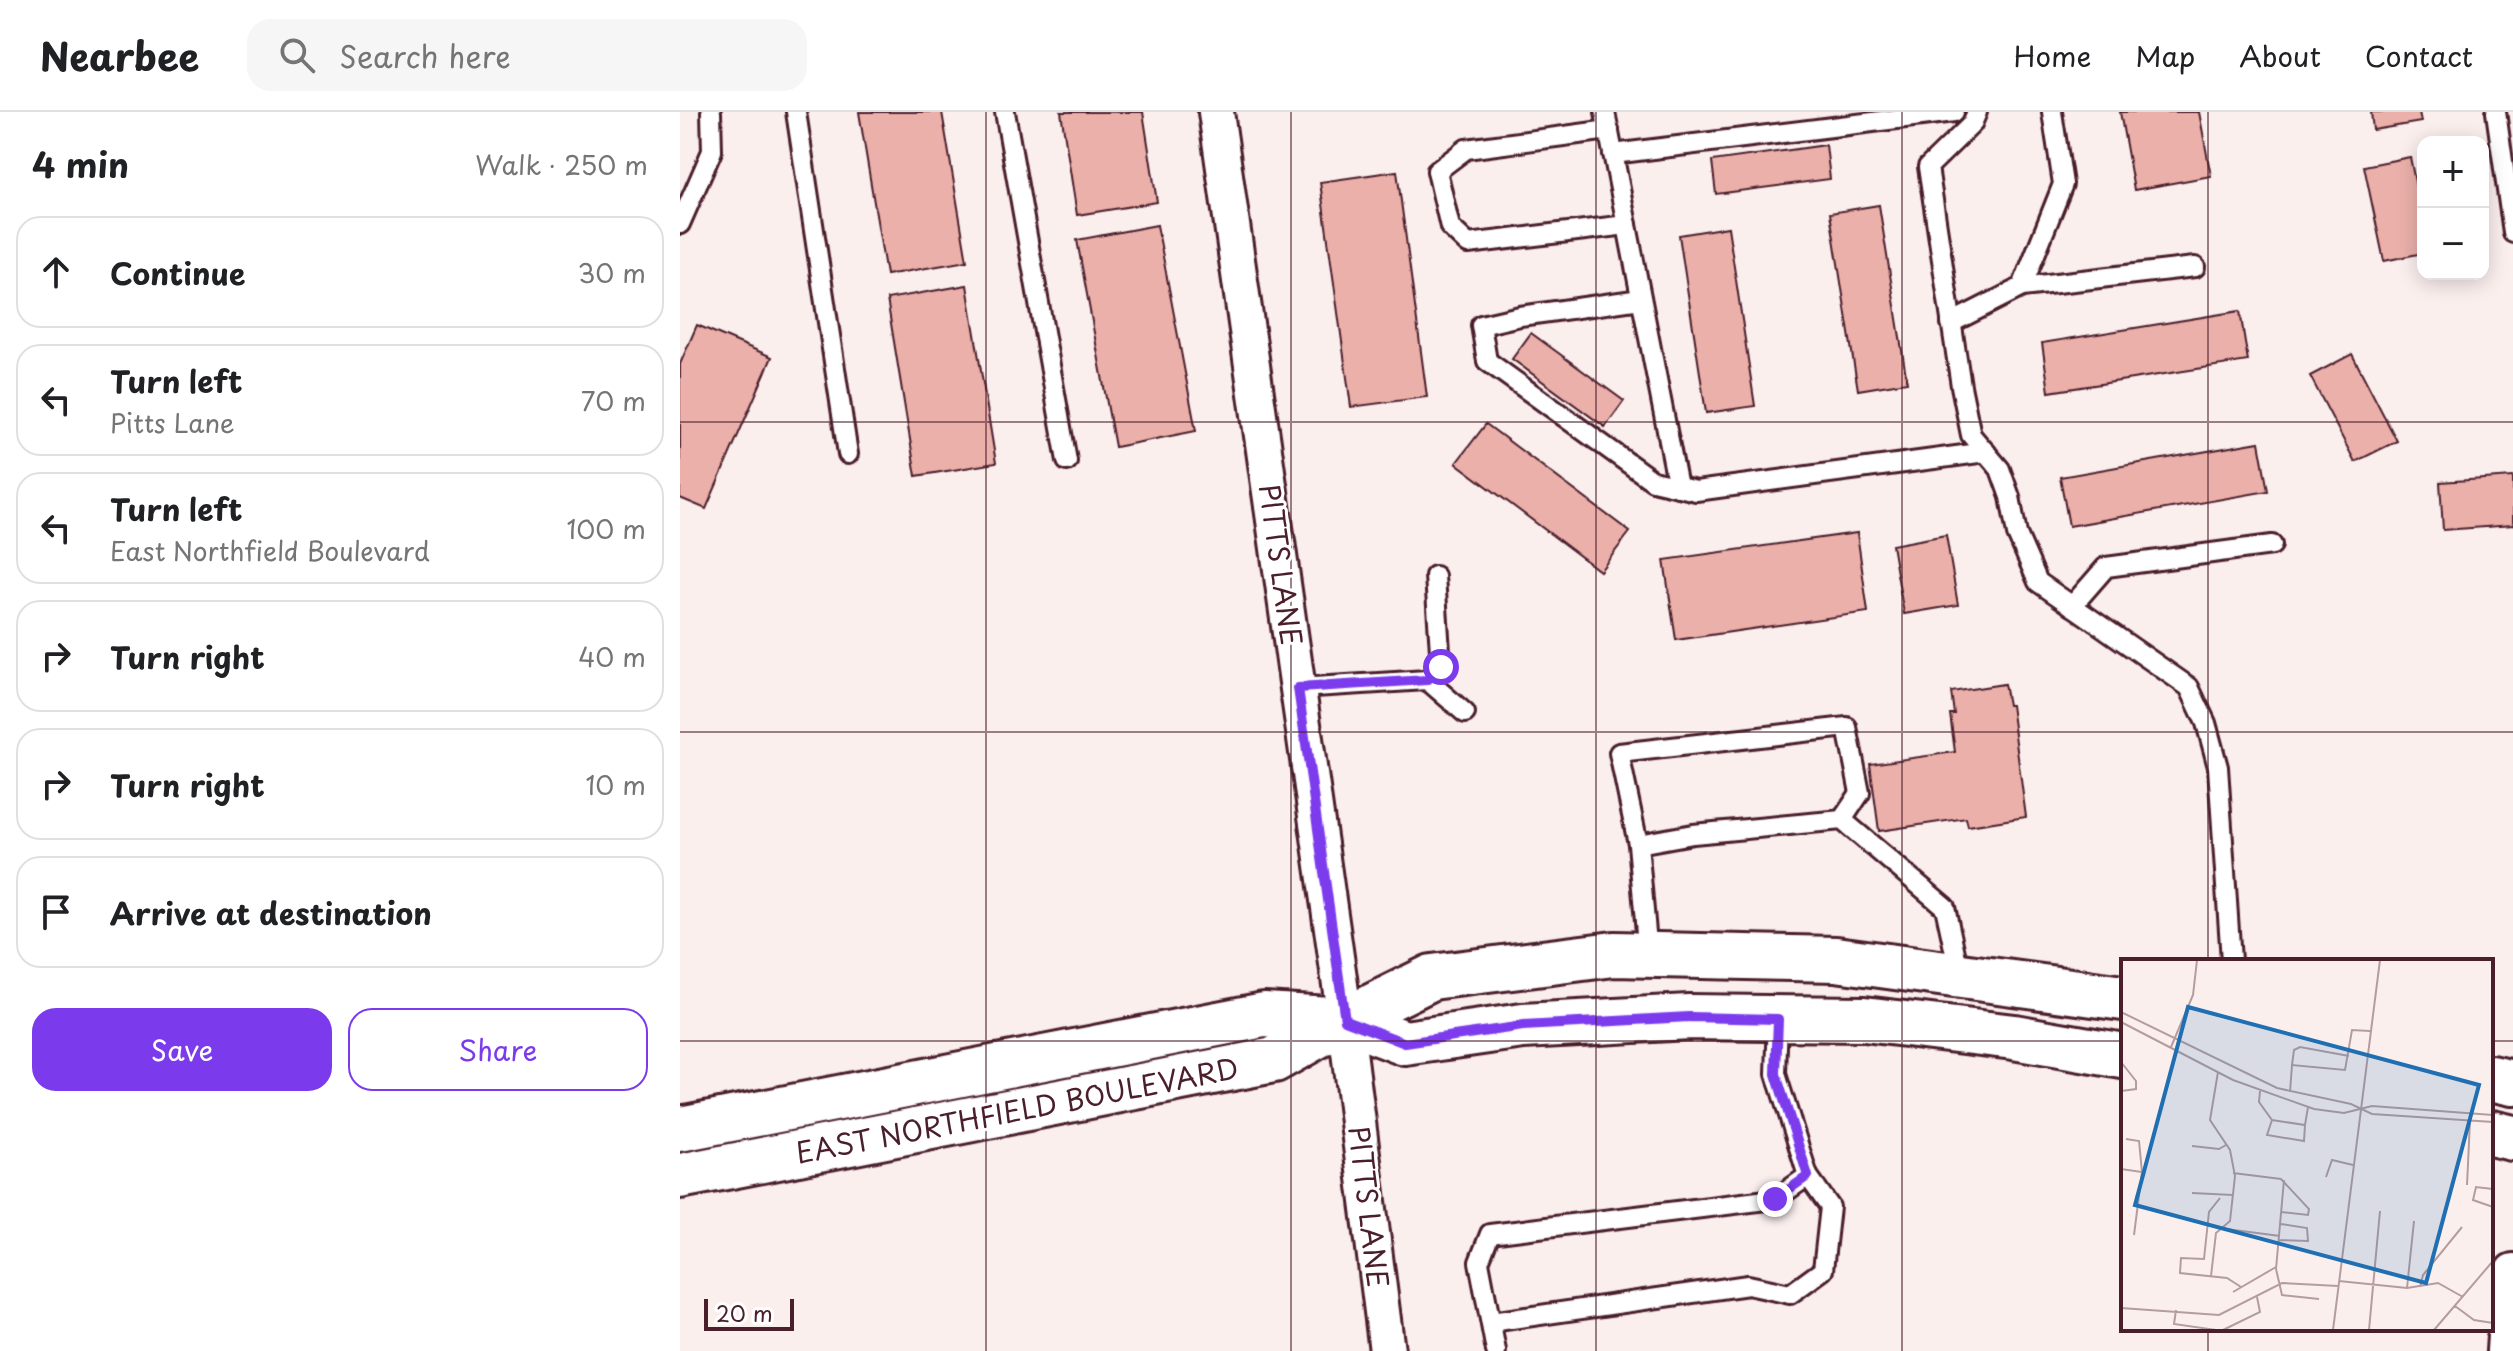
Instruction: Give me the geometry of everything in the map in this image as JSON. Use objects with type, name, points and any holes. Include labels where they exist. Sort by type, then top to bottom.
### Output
[{"type":"main road","name":"EAST NORTHFIELD BOULEVARD","points":[[680,1176],[1274,1060],[1432,977],[1614,954],[1836,959],[2121,998]]},
{"type":"main road","name":"EAST NORTHFIELD BOULEVARD","points":[[680,1129],[1264,1015],[1345,1020],[1405,1043],[1523,1026],[1689,1017],[1879,1021],[2014,1037],[2121,1056]]},
{"type":"main road","points":[[2493,1078],[2513,1083]]},
{"type":"main road","points":[[875,1091],[884,1138]]},
{"type":"main road","points":[[2493,1133],[2513,1138]]},
{"type":"street","name":"PITTS LANE","points":[[1216,112],[1345,1020],[1387,1351]]},
{"type":"street","points":[[2504,1351],[2513,1271]]},
{"type":"lane","points":[[680,224],[712,151],[711,112]]},
{"type":"lane","points":[[796,112],[848,454]]},
{"type":"lane","points":[[1005,112],[1067,461]]},
{"type":"lane","points":[[1613,154],[1954,112]]},
{"type":"lane","points":[[1977,112],[1972,124],[1928,167],[1971,435],[2000,469],[2010,497],[2017,534],[2038,582],[2189,687],[2206,723],[2218,767],[2231,959]]},
{"type":"lane","points":[[2022,287],[2063,184],[2052,112]]},
{"type":"lane","points":[[2496,112],[2513,233]]},
{"type":"lane","points":[[1627,225],[1468,244],[1450,227],[1437,171],[1466,149],[1607,121],[1678,487]]},
{"type":"lane","points":[[1951,323],[2022,287],[2195,267]]},
{"type":"lane","points":[[1641,299],[1520,316],[1481,325],[1487,361],[1653,481],[1696,491],[1986,452]]},
{"type":"lane","points":[[2072,606],[2106,567],[2272,545]]},
{"type":"lane","points":[[1298,688],[1427,680],[1441,667],[1435,576]]},
{"type":"lane","points":[[1427,680],[1465,713]]},
{"type":"lane","points":[[1648,955],[1638,844],[1619,753],[1847,727],[1860,793],[1842,820]]},
{"type":"lane","points":[[1638,844],[1693,834],[1842,820],[1945,907],[1960,976]]},
{"type":"lane","points":[[1491,1322],[1748,1285],[1790,1294],[1823,1270],[1830,1207],[1808,1176],[1776,1074],[1778,1019]]},
{"type":"lane","points":[[1496,1351],[1479,1262],[1490,1234],[1775,1199],[1808,1176]]},
{"type":"building","points":[[859,112],[942,112],[967,261],[886,275]]},
{"type":"building","points":[[1061,112],[1143,112],[1157,202],[1077,215]]},
{"type":"building","points":[[2120,112],[2199,112],[2211,176],[2134,190]]},
{"type":"building","points":[[2371,112],[2419,112],[2421,122],[2373,130]]},
{"type":"building","points":[[1826,145],[1830,179],[1716,194],[1712,161]]},
{"type":"building","points":[[2410,157],[2417,191],[2417,254],[2384,261],[2364,166]]},
{"type":"building","points":[[1397,171],[1427,397],[1351,407],[1320,182]]},
{"type":"building","points":[[1879,205],[1907,382],[1858,390],[1830,213]]},
{"type":"building","points":[[1157,225],[1196,431],[1115,447],[1077,240]]},
{"type":"building","points":[[1728,227],[1755,406],[1706,413],[1679,235]]},
{"type":"building","points":[[967,285],[996,463],[916,476],[887,299]]},
{"type":"building","points":[[2240,311],[2248,361],[2049,392],[2042,343]]},
{"type":"building","points":[[697,325],[772,357],[706,509],[680,498],[680,364]]},
{"type":"building","points":[[1531,333],[1624,401],[1605,427],[1512,359]]},
{"type":"building","points":[[2352,354],[2397,441],[2355,462],[2310,376]]},
{"type":"building","points":[[1486,424],[1630,532],[1600,571],[1456,463]]},
{"type":"building","points":[[2259,442],[2268,491],[2069,526],[2060,477]]},
{"type":"building","points":[[2513,477],[2513,525],[2443,530],[2440,482]]},
{"type":"building","points":[[1857,533],[1868,612],[1676,640],[1664,560]]},
{"type":"building","points":[[1946,535],[1958,605],[1904,614],[1892,545]]},
{"type":"building","points":[[2004,684],[2008,705],[2011,705],[2026,817],[1968,826],[1966,818],[1879,831],[1870,764],[1955,752],[1950,714],[1954,714],[1951,692]]},
{"type":"route","points":[[1441,667],[1427,680],[1298,688],[1345,1020],[1405,1043],[1523,1026],[1689,1017],[1778,1019],[1776,1074],[1808,1176],[1775,1199]]}]
